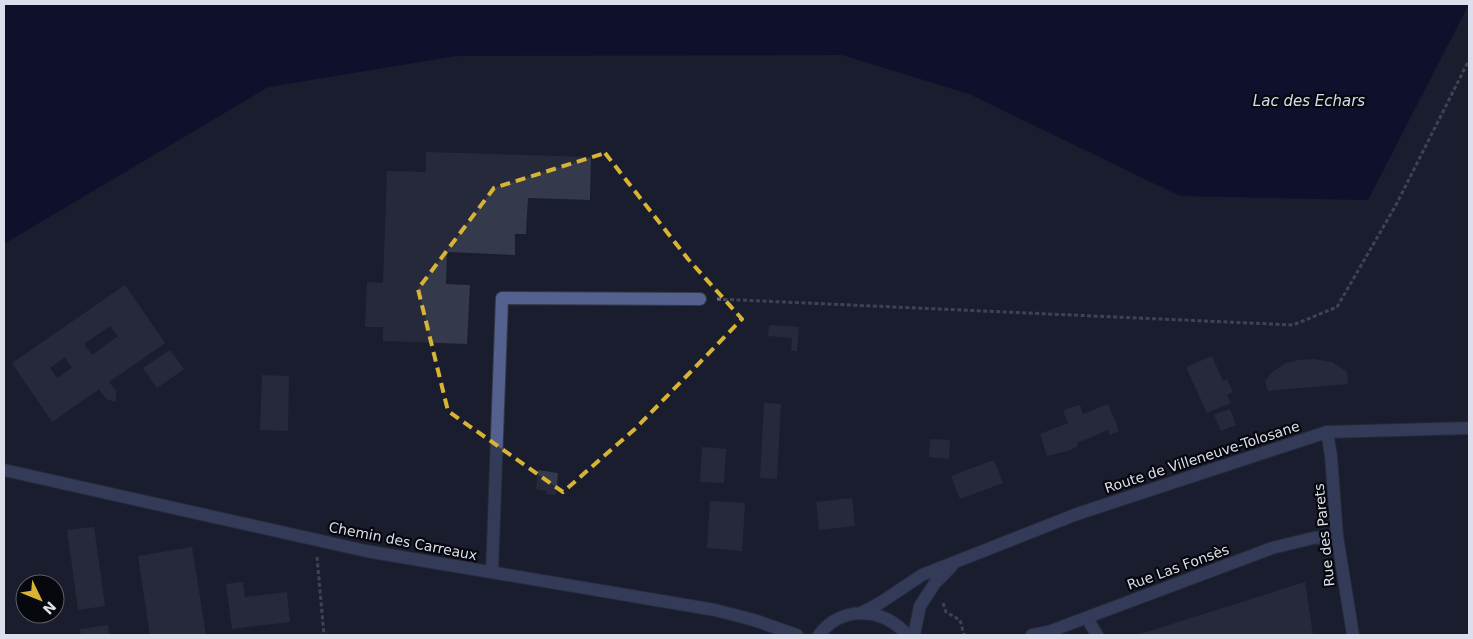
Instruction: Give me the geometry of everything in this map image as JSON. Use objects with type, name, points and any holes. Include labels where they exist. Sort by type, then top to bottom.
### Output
[{"type":"street","points":[[492,572],[502,298],[700,299]]},
{"type":"street","name":"Route de Villeneuve-Tolosane","points":[[863,612],[922,575],[1077,514],[1255,454],[1327,432],[1469,428]]},
{"type":"street","name":"Rue des Parets","points":[[1327,432],[1331,456],[1337,536],[1353,635]]},
{"type":"street","name":"Chemin des Carreaux","points":[[4,470],[366,551],[716,610],[754,620],[797,635]]},
{"type":"street","name":"Rue Las Fonsès","points":[[1032,635],[1048,632],[1087,618],[1272,548],[1313,538],[1337,536]]},
{"type":"street","name":"Route de Villeneuve-Tolosane","points":[[914,635],[920,606],[935,583],[954,563]]},
{"type":"street","points":[[819,635],[823,629],[835,620],[848,614],[863,612],[887,618],[907,635]]},
{"type":"street","points":[[1087,618],[1097,635]]},
{"type":"path","points":[[700,299],[1293,325],[1337,307],[1396,205],[1469,60]]},
{"type":"path","points":[[315,539],[324,635]]},
{"type":"path","points":[[942,599],[946,612],[960,620],[964,635]]},
{"type":"highlighted area","points":[[605,153],[688,259],[742,319],[636,428],[563,492],[448,411],[418,289],[494,188]]},
{"type":"water","name":"Lac des Echars","points":[[4,4],[1469,4],[1368,200],[1180,196],[969,94],[842,55],[457,56],[268,87],[4,244]]},
{"type":"building","points":[[426,152],[591,157],[590,200],[528,198],[526,234],[515,234],[515,255],[447,252],[446,284],[470,285],[467,344],[383,341],[383,327],[365,327],[367,282],[383,283],[387,171],[426,172]]},
{"type":"building","points":[[125,285],[165,343],[109,382],[116,391],[116,402],[106,399],[99,389],[52,422],[12,363]],"holes":[[[110,326],[118,336],[92,355],[84,344]],[[65,357],[72,368],[57,378],[50,368]]]},
{"type":"building","points":[[769,325],[799,327],[797,351],[791,351],[792,338],[768,336]]},
{"type":"building","points":[[170,350],[184,369],[157,388],[143,368]]},
{"type":"building","points":[[1212,356],[1223,381],[1227,379],[1233,392],[1227,395],[1231,403],[1207,413],[1186,367]]},
{"type":"building","points":[[1314,359],[1332,362],[1347,372],[1348,384],[1268,391],[1265,381],[1272,372],[1286,363]]},
{"type":"building","points":[[262,375],[289,376],[288,431],[260,430]]},
{"type":"building","points":[[764,403],[781,404],[777,479],[760,478]]},
{"type":"building","points":[[1108,404],[1119,431],[1110,435],[1108,430],[1077,443],[1078,446],[1068,451],[1047,456],[1040,434],[1068,423],[1063,410],[1080,405],[1083,414]]},
{"type":"building","points":[[1230,409],[1236,425],[1221,431],[1214,415]]},
{"type":"building","points":[[930,439],[950,440],[949,459],[929,457]]},
{"type":"building","points":[[702,447],[726,449],[724,483],[700,482]]},
{"type":"building","points":[[994,460],[1003,483],[960,499],[951,476]]},
{"type":"building","points":[[538,470],[558,473],[556,495],[546,494],[547,491],[536,489]]},
{"type":"building","points":[[852,498],[855,526],[819,530],[816,502]]},
{"type":"building","points":[[710,501],[745,503],[742,551],[707,548]]},
{"type":"building","points":[[94,527],[105,606],[78,610],[67,530]]},
{"type":"building","points":[[192,547],[206,635],[150,635],[138,556]]},
{"type":"building","points":[[243,582],[245,597],[287,592],[290,622],[232,629],[226,584]]},
{"type":"building","points":[[1305,582],[1313,635],[1137,635]]},
{"type":"building","points":[[108,625],[109,635],[81,635],[80,629]]}]
